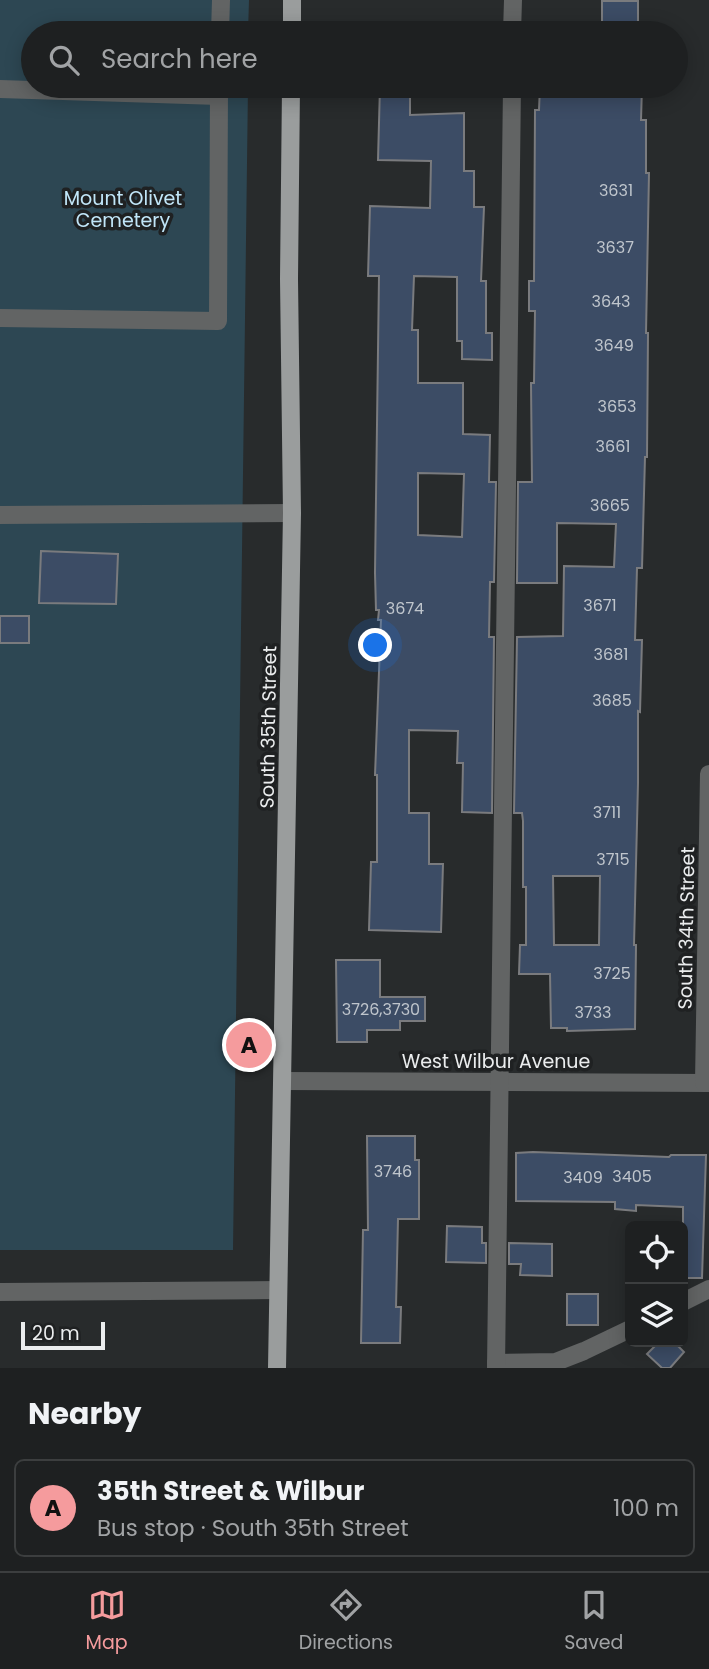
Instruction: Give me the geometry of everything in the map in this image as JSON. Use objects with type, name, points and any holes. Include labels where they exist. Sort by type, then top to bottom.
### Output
[{"type":"main road","points":[[292,0],[292,21]]},
{"type":"main road","name":"South 35th Street","points":[[277,1368],[292,513],[289,279],[291,98]]},
{"type":"street","points":[[220,21],[221,0]]},
{"type":"street","points":[[512,21],[513,0]]},
{"type":"street","points":[[0,89],[21,89]]},
{"type":"street","points":[[0,318],[218,321],[219,98]]},
{"type":"street","points":[[512,98],[496,1366],[556,1362],[625,1331]]},
{"type":"street","points":[[0,515],[292,513]]},
{"type":"street","name":"South 34th Street","points":[[707,1083],[709,774]]},
{"type":"street","name":"West Wilbur Avenue","points":[[283,1081],[707,1083]]},
{"type":"street","points":[[688,1300],[709,1289]]},
{"type":"street","points":[[0,1292],[278,1290]]},
{"type":"green space","name":"Mount Olivet Cemetery","points":[[0,0],[249,0],[248,21],[21,21],[21,98],[248,98],[233,1250],[0,1250]]},
{"type":"building","points":[[602,1],[638,1],[638,21],[602,21]]},
{"type":"building","points":[[380,98],[410,98],[410,115],[464,113],[464,171],[474,171],[474,207],[484,207],[481,281],[486,281],[486,333],[492,333],[492,360],[462,359],[462,341],[457,341],[457,277],[414,276],[412,330],[418,330],[418,383],[463,383],[463,434],[490,435],[489,482],[496,482],[494,582],[490,582],[489,637],[494,637],[492,813],[462,812],[463,763],[457,763],[458,731],[409,730],[409,813],[429,813],[429,864],[443,864],[441,932],[369,930],[371,862],[377,862],[375,775],[381,620],[378,620],[379,610],[376,610],[375,573],[379,276],[368,276],[370,206],[430,208],[431,161],[378,160]],"holes":[[[418,473],[464,474],[462,537],[418,535]]]},
{"type":"building","points":[[540,98],[642,98],[641,120],[646,120],[646,173],[649,173],[647,457],[642,568],[637,568],[635,640],[642,640],[640,712],[638,711],[635,1029],[567,1031],[567,1028],[551,1028],[550,974],[519,974],[520,945],[526,945],[526,887],[523,887],[522,813],[514,813],[517,637],[563,636],[564,566],[614,567],[616,524],[557,523],[557,583],[517,583],[518,482],[532,482],[531,383],[534,383],[535,311],[529,311],[529,281],[534,281],[535,110],[539,110]],"holes":[[[553,876],[600,876],[599,945],[554,945]]]},
{"type":"building","points":[[41,551],[118,554],[116,604],[39,603]]},
{"type":"building","points":[[0,616],[29,616],[29,643],[0,643]]},
{"type":"building","points":[[336,960],[380,960],[380,997],[425,997],[425,1021],[400,1021],[400,1030],[367,1030],[367,1042],[337,1042]]},
{"type":"building","points":[[367,1136],[415,1136],[415,1160],[419,1160],[419,1219],[398,1219],[396,1307],[401,1307],[400,1343],[361,1343],[363,1230],[368,1230]]},
{"type":"building","points":[[516,1153],[669,1157],[706,1155],[702,1278],[688,1278],[688,1221],[683,1221],[683,1207],[636,1205],[636,1211],[615,1209],[615,1202],[516,1201]]},
{"type":"building","points":[[447,1226],[482,1227],[482,1243],[486,1243],[486,1263],[446,1262]]},
{"type":"building","points":[[509,1243],[552,1244],[552,1276],[520,1275],[521,1264],[509,1264]]},
{"type":"building","points":[[567,1294],[598,1294],[598,1325],[567,1325]]},
{"type":"building","points":[[654,1347],[679,1347],[684,1352],[670,1368],[662,1368],[647,1354]]},
{"type":"place","name":"35th Street & Wilbur","points":[[249,1045]]}]
